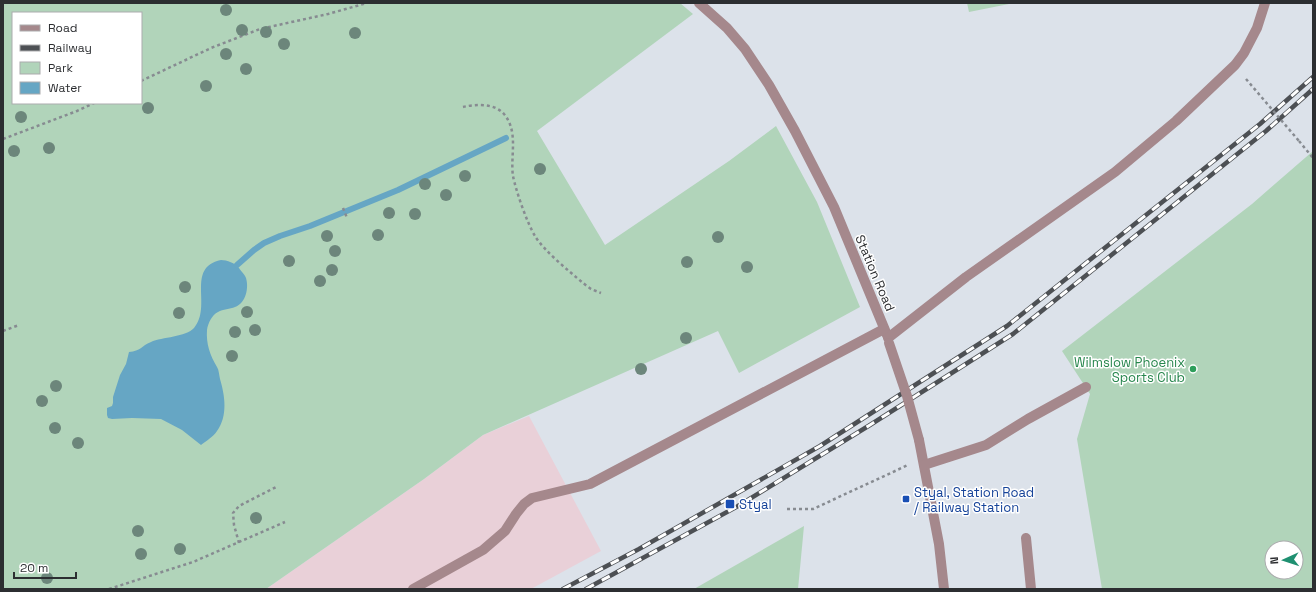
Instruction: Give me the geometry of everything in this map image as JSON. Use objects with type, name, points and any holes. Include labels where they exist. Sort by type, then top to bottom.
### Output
[{"type":"street","name":"Station Road","points":[[699,3],[727,28],[745,50],[769,85],[795,131],[834,207],[887,337],[907,396],[924,461],[940,544],[944,589]]},
{"type":"street","points":[[413,589],[483,550],[505,531],[524,504],[532,498],[590,484],[887,337],[966,277],[1116,172],[1176,121],[1235,65],[1257,28],[1265,3]]},
{"type":"street","points":[[924,461],[986,445],[1028,419],[1086,387]]},
{"type":"street","points":[[1026,538],[1031,589]]},
{"type":"path","points":[[142,81],[211,48],[260,29],[328,14],[368,3]]},
{"type":"path","points":[[1246,78],[1313,158]]},
{"type":"path","points":[[3,139],[92,104]]},
{"type":"path","points":[[464,107],[473,105],[489,106],[504,114],[512,134],[514,144],[513,175],[519,196],[536,237],[591,290],[601,293]]},
{"type":"path","points":[[343,208],[347,218]]},
{"type":"path","points":[[3,331],[19,325]]},
{"type":"path","points":[[786,509],[813,509],[924,461]]},
{"type":"path","points":[[239,543],[234,526],[233,513],[239,506],[278,486]]},
{"type":"path","points":[[110,589],[193,562],[285,522]]},
{"type":"shaded area","points":[[529,416],[601,551],[531,589],[266,589],[424,479],[483,435]]},
{"type":"green space","points":[[3,3],[680,3],[693,14],[537,131],[605,245],[729,161],[776,126],[817,202],[860,307],[739,373],[718,331],[483,435],[424,479],[266,589],[3,589]]},
{"type":"green space","points":[[967,3],[1014,3],[969,12]]},
{"type":"green space","name":"Wilmslow Phoenix Sports Club","points":[[1313,151],[1313,589],[1102,589],[1077,439],[1090,394],[1062,351],[1252,204]]},
{"type":"green space","points":[[804,526],[798,589],[694,589]]},
{"type":"water","points":[[221,260],[231,262],[237,266],[247,282],[247,291],[244,299],[239,305],[216,313],[208,327],[207,335],[210,354],[218,370],[224,399],[223,419],[217,431],[201,445],[182,430],[161,419],[108,418],[107,408],[112,406],[113,397],[129,352],[136,351],[156,340],[180,335],[194,328],[199,319],[201,309],[201,289],[204,271],[210,264]]},
{"type":"waterway","points":[[237,265],[264,243],[398,190],[506,138]]},
{"type":"railway","points":[[563,589],[639,549],[820,446],[1007,326],[1260,124],[1313,77]]},
{"type":"railway","points":[[586,589],[738,506],[870,425],[1013,334],[1266,131],[1313,89]]},
{"type":"place","name":"Wilmslow Phoenix Sports Club","points":[[1193,369]]},
{"type":"place","name":"Styal, Station Road / Railway Station","points":[[906,499]]},
{"type":"place","name":"Styal","points":[[730,504]]}]
